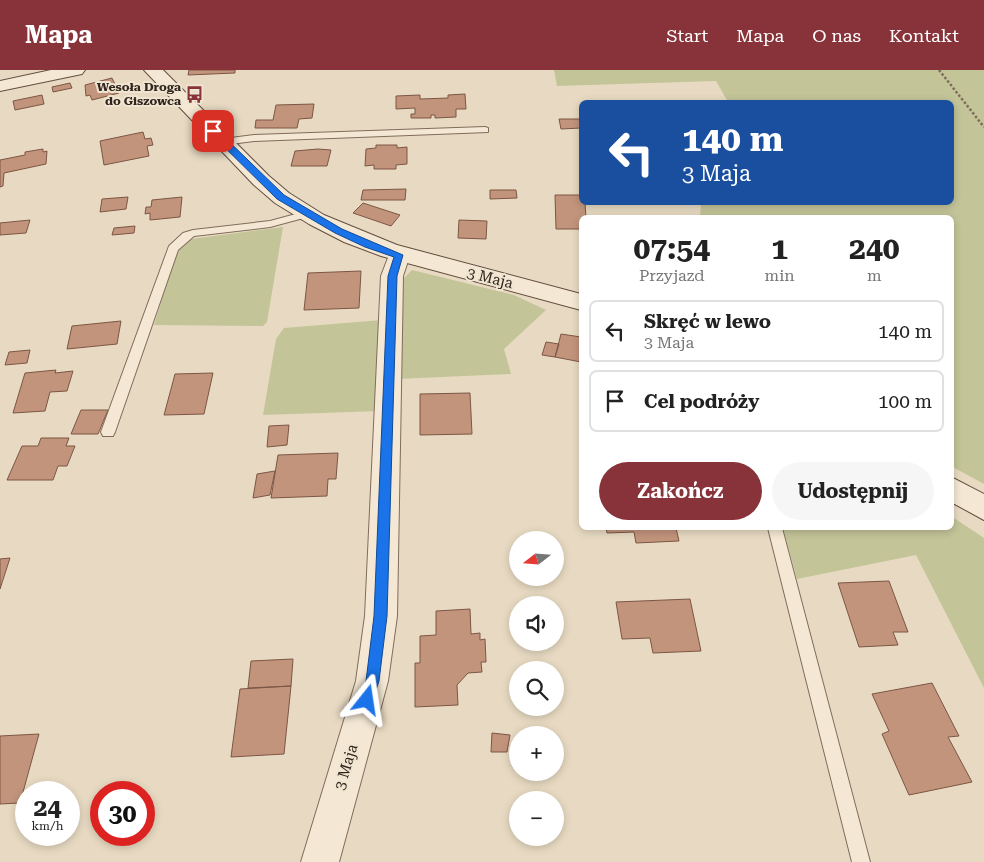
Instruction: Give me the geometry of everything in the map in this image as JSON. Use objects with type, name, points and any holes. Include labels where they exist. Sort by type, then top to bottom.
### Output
[{"type":"street","points":[[0,86],[76,70]]},
{"type":"street","name":"3 Maja","points":[[153,70],[280,197],[307,214],[368,245],[399,255],[579,301]]},
{"type":"street","name":"3 Maja","points":[[320,862],[372,681],[375,663],[381,616],[392,276],[399,255]]},
{"type":"street","points":[[954,490],[984,508]]},
{"type":"lane","points":[[223,142],[254,138],[485,130]]},
{"type":"lane","points":[[108,432],[173,249],[179,241],[187,235],[203,231],[270,224],[307,214]]},
{"type":"lane","points":[[775,530],[861,862]]},
{"type":"path","points":[[938,70],[984,127]]},
{"type":"green space","points":[[554,70],[984,70],[984,484],[954,468],[954,215],[700,215],[701,205],[954,205],[954,100],[727,100],[716,81],[557,86]]},
{"type":"green space","points":[[283,227],[267,322],[263,326],[154,325],[177,251],[191,239]]},
{"type":"green space","points":[[412,270],[514,295],[546,310],[504,349],[511,374],[397,379],[401,281]]},
{"type":"green space","points":[[382,320],[381,411],[263,415],[276,339],[284,328]]},
{"type":"green space","points":[[954,518],[984,538],[984,688],[916,555],[797,579],[784,530],[954,530]]},
{"type":"building","points":[[189,70],[235,70],[235,73],[188,75]]},
{"type":"building","points":[[112,78],[119,93],[92,100],[90,95],[86,96],[85,85]]},
{"type":"building","points":[[70,83],[72,88],[53,92],[52,87]]},
{"type":"building","points":[[465,94],[466,109],[456,109],[456,117],[435,118],[435,115],[431,115],[431,118],[411,118],[411,114],[415,114],[415,108],[396,109],[396,96],[420,95],[420,99],[448,98],[448,95]]},
{"type":"building","points":[[42,95],[44,104],[15,110],[13,101]]},
{"type":"building","points":[[314,104],[312,118],[299,119],[297,128],[255,128],[256,120],[273,120],[276,105]]},
{"type":"building","points":[[559,119],[579,119],[579,128],[561,129]]},
{"type":"building","points":[[143,132],[145,139],[151,138],[153,145],[147,146],[149,156],[104,165],[100,141]]},
{"type":"building","points":[[376,145],[397,145],[397,148],[407,147],[407,164],[396,165],[396,169],[374,169],[374,165],[365,166],[366,149],[376,148]]},
{"type":"building","points":[[43,149],[43,152],[47,151],[46,164],[4,173],[3,186],[0,187],[0,160],[25,155],[25,152]]},
{"type":"building","points":[[331,150],[327,166],[291,166],[295,151]]},
{"type":"building","points":[[406,189],[405,200],[361,200],[363,190]]},
{"type":"building","points":[[490,190],[516,190],[517,198],[490,199]]},
{"type":"building","points":[[555,195],[579,195],[579,205],[585,205],[586,215],[579,215],[579,229],[556,229]]},
{"type":"building","points":[[128,197],[126,209],[100,212],[102,199]]},
{"type":"building","points":[[182,197],[180,217],[150,220],[150,213],[145,214],[146,207],[151,207],[152,200]]},
{"type":"building","points":[[363,203],[400,215],[391,226],[353,213]]},
{"type":"building","points":[[30,220],[26,233],[0,235],[0,223]]},
{"type":"building","points":[[459,220],[487,221],[486,239],[458,238]]},
{"type":"building","points":[[135,226],[134,233],[112,235],[114,228]]},
{"type":"building","points":[[361,271],[359,308],[304,310],[308,273]]},
{"type":"building","points":[[121,321],[117,344],[67,349],[72,326]]},
{"type":"building","points":[[561,334],[579,337],[579,362],[555,357]]},
{"type":"building","points":[[546,342],[559,344],[555,357],[542,355]]},
{"type":"building","points":[[30,350],[27,363],[5,365],[9,352]]},
{"type":"building","points":[[56,370],[55,373],[73,371],[67,391],[50,392],[45,411],[13,413],[25,373]]},
{"type":"building","points":[[213,373],[204,414],[164,415],[175,374]]},
{"type":"building","points":[[470,393],[472,434],[420,435],[420,394]]},
{"type":"building","points":[[81,410],[108,410],[98,434],[71,434]]},
{"type":"building","points":[[289,425],[287,445],[267,447],[269,426]]},
{"type":"building","points":[[41,438],[69,438],[66,446],[75,446],[67,466],[58,466],[53,480],[7,480],[22,446],[38,446]]},
{"type":"building","points":[[338,453],[336,479],[328,479],[327,496],[271,498],[278,455]]},
{"type":"building","points":[[275,471],[270,495],[253,498],[257,474]]},
{"type":"building","points":[[606,530],[676,530],[679,541],[636,543],[634,532],[607,533]]},
{"type":"building","points":[[10,558],[0,589],[0,559]]},
{"type":"building","points":[[889,581],[908,632],[893,632],[898,645],[859,647],[838,583]]},
{"type":"building","points":[[690,599],[701,651],[653,653],[650,638],[622,639],[616,602]]},
{"type":"building","points":[[470,609],[471,634],[480,633],[480,640],[485,639],[486,662],[481,662],[482,672],[468,673],[457,685],[458,705],[415,707],[415,663],[420,663],[420,636],[436,635],[436,611]]},
{"type":"building","points":[[293,659],[291,686],[248,688],[251,661]]},
{"type":"building","points":[[932,683],[959,736],[948,737],[972,782],[909,795],[882,734],[889,731],[872,694]]},
{"type":"building","points":[[291,686],[284,754],[231,757],[240,689]]},
{"type":"building","points":[[492,733],[509,735],[507,752],[491,752]]},
{"type":"building","points":[[39,734],[26,781],[15,781],[15,803],[0,804],[0,736]]},
{"type":"place","name":"Wesoła Droga do Giszowca","points":[[195,94]]},
{"type":"route","points":[[213,131],[280,197],[339,231],[368,245],[399,255],[392,276],[381,616],[372,681],[367,700]]}]
